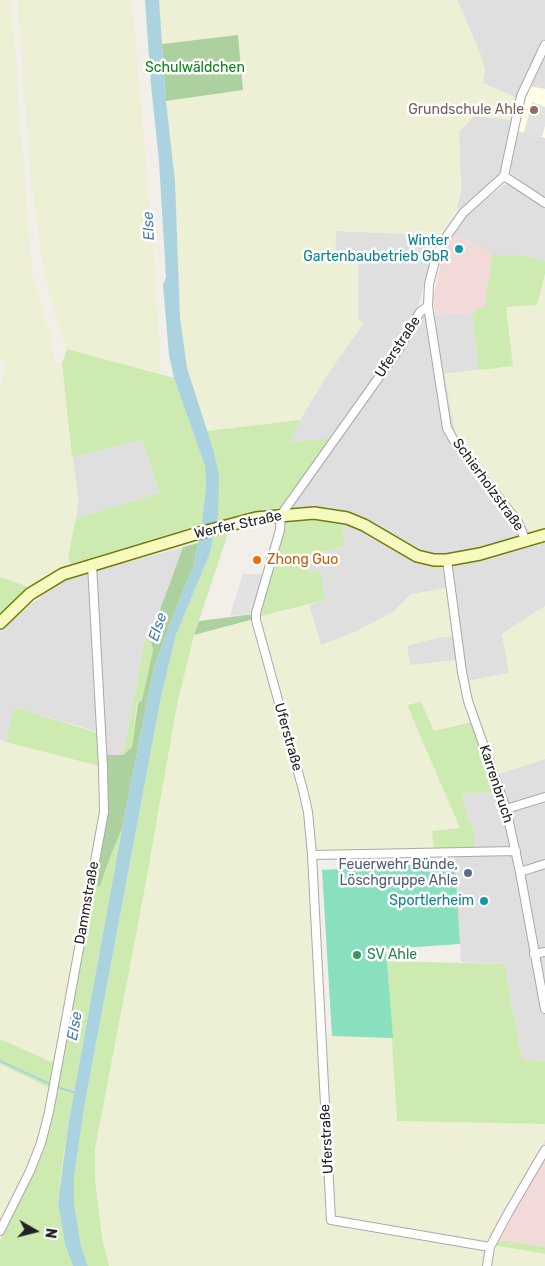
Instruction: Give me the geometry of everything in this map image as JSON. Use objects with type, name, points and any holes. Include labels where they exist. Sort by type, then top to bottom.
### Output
[{"type":"main road","name":"Werfer Straße","points":[[0,623],[30,594],[64,574],[92,564],[256,518],[314,513],[347,518],[364,525],[417,556],[434,560],[447,560],[480,554],[545,535]]},
{"type":"street","points":[[545,45],[521,96],[504,176],[545,203]]},
{"type":"street","name":"Schierholzstraße","points":[[504,176],[463,213],[444,240],[435,261],[429,284],[428,306],[447,428],[453,439],[518,522],[526,542]]},
{"type":"street","name":"Uferstraße","points":[[428,306],[420,312],[399,349],[281,515],[280,530],[256,613],[256,620],[304,790],[312,855],[331,1220],[490,1247]]},
{"type":"street","name":"Karrenbruch","points":[[447,560],[462,672],[468,701],[506,809],[516,851],[545,1009]]},
{"type":"street","name":"Dammstraße","points":[[0,1231],[30,1171],[49,1112],[104,812],[92,564]]},
{"type":"street","points":[[506,809],[545,797]]},
{"type":"street","points":[[312,855],[516,851]]},
{"type":"street","points":[[520,872],[545,864]]},
{"type":"street","points":[[534,954],[545,952]]},
{"type":"street","points":[[487,1266],[490,1247],[545,1150]]},
{"type":"shaded area","points":[[0,0],[11,0],[32,272],[52,340],[54,363],[62,363],[78,499],[68,558],[71,564],[30,590],[26,586],[0,577],[0,385],[2,385],[4,361],[0,361]]},
{"type":"shaded area","points":[[17,0],[132,0],[155,267],[161,375],[67,349],[57,324],[42,263],[30,169]]},
{"type":"shaded area","points":[[159,0],[457,0],[480,53],[485,71],[483,83],[515,97],[510,120],[474,116],[459,132],[461,191],[457,207],[439,235],[336,231],[335,261],[358,262],[358,319],[363,324],[329,372],[300,420],[207,431],[187,368],[180,318],[175,181],[166,101],[243,90],[238,35],[162,44]]},
{"type":"shaded area","points":[[457,0],[545,0],[545,199],[508,171],[462,212],[457,207],[461,191],[459,132],[474,116],[485,71],[480,53]]},
{"type":"shaded area","name":"Grundschule Ahle","points":[[529,86],[545,89],[545,138],[517,131]]},
{"type":"shaded area","points":[[532,102],[545,107],[545,126],[542,137],[524,133]]},
{"type":"shaded area","points":[[511,184],[545,208],[545,261],[519,255],[492,255],[478,245],[454,235],[469,213],[504,185]]},
{"type":"shaded area","points":[[336,231],[439,235],[443,237],[431,259],[418,307],[427,315],[472,313],[479,370],[445,374],[455,432],[531,533],[536,543],[545,540],[545,606],[502,634],[509,673],[468,681],[464,659],[410,666],[407,647],[436,638],[454,636],[411,594],[393,612],[355,632],[321,645],[309,605],[325,600],[320,572],[309,574],[305,557],[345,546],[280,511],[332,439],[289,442],[329,372],[363,324],[358,319],[358,262],[335,261]]},
{"type":"shaded area","points":[[454,235],[478,245],[492,255],[485,305],[472,313],[435,314],[433,299],[443,253]]},
{"type":"shaded area","points":[[545,274],[545,528],[531,533],[455,432],[444,374],[513,365],[506,307],[537,305]]},
{"type":"shaded area","points":[[142,440],[160,493],[76,518],[78,499],[72,457]]},
{"type":"shaded area","points":[[183,547],[150,637],[145,639],[123,755],[107,755],[105,734],[14,707],[6,742],[0,740],[0,632],[45,593],[67,579]]},
{"type":"shaded area","points":[[243,574],[265,574],[254,614],[230,616]]},
{"type":"shaded area","points":[[446,588],[454,636],[436,638],[407,647],[410,665],[456,660],[460,684],[472,722],[433,731],[421,703],[407,705],[460,828],[434,850],[308,852],[318,1035],[393,1038],[397,1121],[545,1124],[545,1139],[486,1241],[494,1245],[545,1254],[545,1266],[109,1266],[102,1238],[95,1179],[95,1149],[146,882],[177,705],[194,635],[309,605],[321,645],[355,632],[393,612],[411,594]]},
{"type":"shaded area","points":[[545,606],[545,759],[498,774],[478,720],[468,681],[509,673],[502,634]]},
{"type":"shaded area","points":[[0,740],[99,766],[101,811],[54,1063],[0,1039]]},
{"type":"shaded area","points":[[545,759],[545,1061],[522,1059],[504,964],[461,962],[453,855],[475,854],[473,825],[466,816],[463,793],[499,792],[504,789],[498,774]]},
{"type":"shaded area","points":[[466,853],[467,857],[324,860],[323,856]]},
{"type":"shaded area","points":[[0,1064],[50,1088],[36,1143],[26,1170],[0,1221]]},
{"type":"shaded area","points":[[545,1139],[545,1247],[488,1237]]},
{"type":"green space","name":"Schulwäldchen","points":[[238,35],[243,90],[166,101],[162,44]]},
{"type":"green space","points":[[492,255],[519,255],[545,261],[545,274],[537,305],[506,307],[513,366],[479,370],[472,313],[485,305]]},
{"type":"green space","points":[[67,349],[174,378],[205,466],[206,486],[202,524],[71,564],[68,558],[76,518],[160,493],[142,440],[72,457],[62,363]]},
{"type":"green space","points":[[300,420],[290,442],[332,438],[280,511],[217,523],[218,474],[214,452],[207,431]]},
{"type":"green space","points":[[309,516],[341,520],[345,546],[305,557],[309,573],[320,571],[325,600],[258,617],[285,518]]},
{"type":"green space","points":[[228,533],[194,635],[177,705],[146,882],[95,1149],[95,1179],[102,1238],[109,1266],[88,1266],[81,1246],[74,1203],[74,1176],[85,1102],[161,697],[176,635],[210,553],[214,537]]},
{"type":"green space","points":[[198,543],[194,565],[154,667],[122,829],[100,886],[95,886],[108,812],[107,755],[123,755],[132,747],[138,703],[142,700],[153,650],[150,637],[183,547]]},
{"type":"green space","points":[[0,577],[26,586],[30,590],[2,613],[0,613]]},
{"type":"green space","points":[[254,614],[254,619],[194,635],[199,621]]},
{"type":"green space","points":[[150,637],[153,650],[142,700],[137,703],[132,747],[123,755],[145,639]]},
{"type":"green space","points":[[421,702],[434,731],[472,722],[499,792],[463,793],[466,816],[473,825],[475,849],[434,850],[432,831],[460,828],[407,705]]},
{"type":"green space","points":[[14,707],[98,733],[99,766],[6,742]]},
{"type":"green space","points":[[122,829],[61,1173],[58,1202],[65,1245],[73,1266],[0,1266],[0,1240],[44,1150],[95,886],[100,886]]},
{"type":"green space","name":"SV Ahle","points":[[455,862],[460,944],[386,949],[393,1038],[332,1036],[322,870]]},
{"type":"green space","points":[[387,961],[504,964],[522,1059],[545,1061],[545,1124],[397,1121]]},
{"type":"green space","points":[[0,1039],[54,1063],[50,1088],[0,1064]]},
{"type":"green space","points":[[498,1240],[545,1247],[545,1254],[493,1245]]},
{"type":"water","points":[[145,0],[159,0],[166,101],[175,181],[180,318],[187,368],[214,452],[219,475],[218,517],[210,553],[176,635],[161,697],[85,1102],[74,1176],[74,1203],[81,1246],[88,1266],[73,1266],[65,1245],[58,1202],[69,1120],[122,829],[154,667],[194,565],[202,523],[206,486],[205,466],[174,378],[169,355],[163,285],[166,277],[159,161]]},
{"type":"waterway","points":[[0,1061],[52,1085]]},
{"type":"waterway","points":[[57,1087],[76,1093]]},
{"type":"place","name":"Grundschule Ahle","points":[[534,110]]},
{"type":"place","name":"Winter Gartenbaubetrieb GbR","points":[[459,249]]},
{"type":"place","name":"Zhong Guo","points":[[257,560]]},
{"type":"place","name":"Feuerwehr Bünde, Löschgruppe Ahle","points":[[468,873]]},
{"type":"place","name":"Sportlerheim","points":[[484,901]]},
{"type":"place","name":"SV Ahle","points":[[357,955]]},
{"type":"water label","name":"Else","points":[[149,226]]},
{"type":"water label","name":"Else","points":[[158,627]]},
{"type":"water label","name":"Else","points":[[75,1026]]}]
